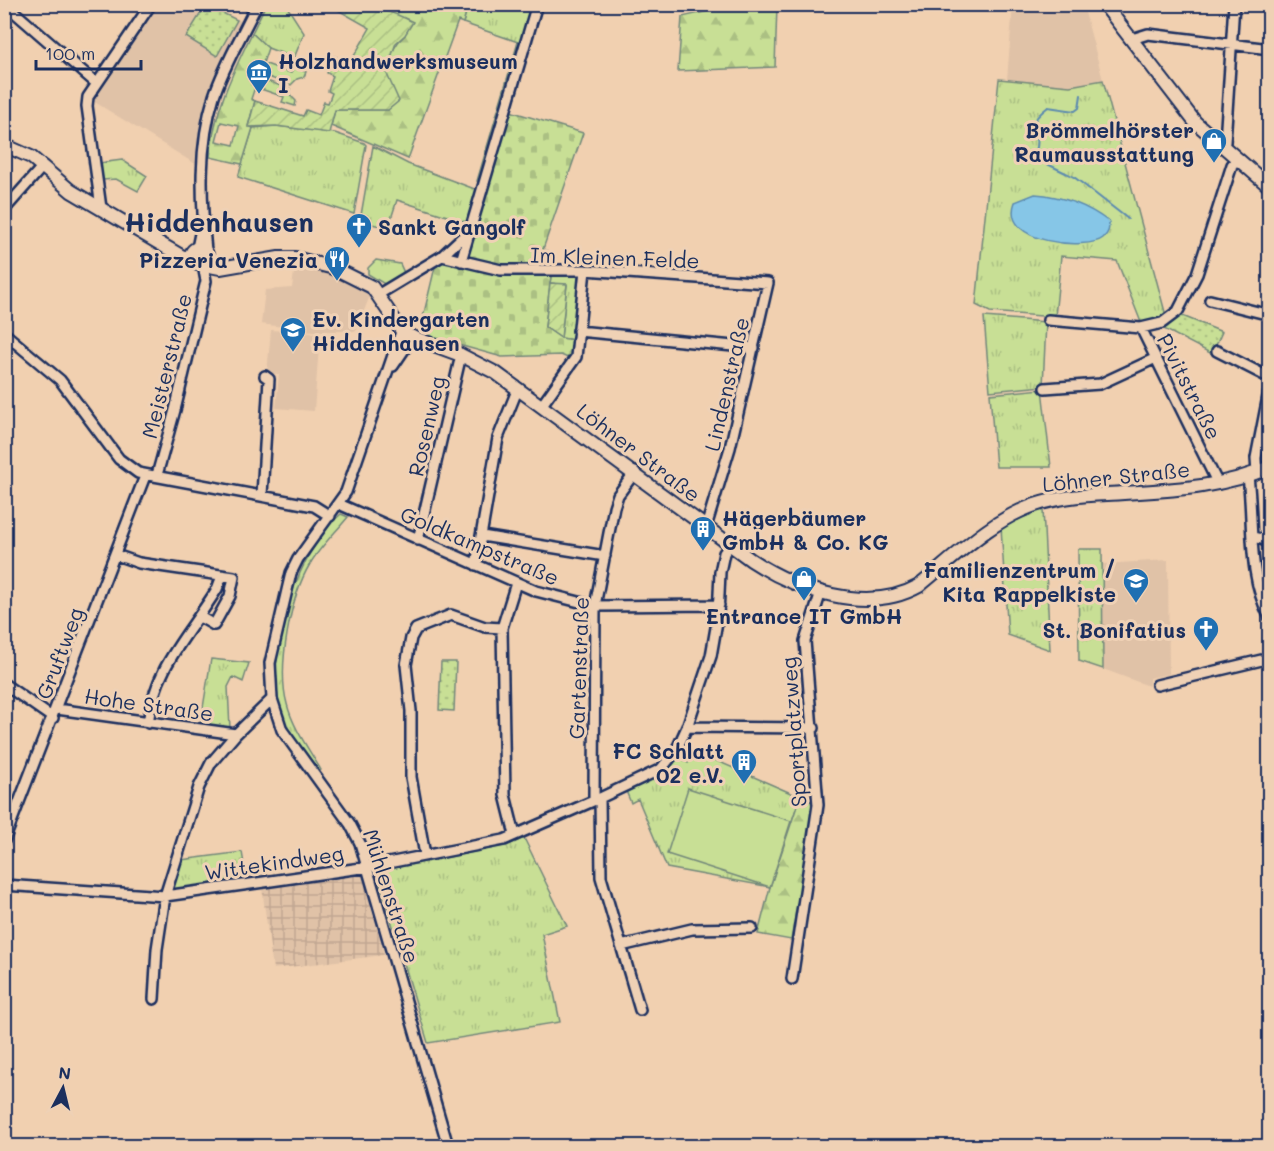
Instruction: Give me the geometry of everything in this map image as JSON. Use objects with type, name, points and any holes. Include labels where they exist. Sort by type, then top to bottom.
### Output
[{"type":"main road","points":[[1104,4],[1190,116],[1269,187]]},
{"type":"main road","points":[[4,145],[19,150],[43,166],[71,191],[164,245],[214,262],[237,264],[279,258],[310,260],[349,274],[379,294],[406,335]]},
{"type":"main road","name":"Löhner Straße","points":[[406,335],[461,355],[518,388],[635,472],[730,545],[783,579],[821,592],[873,598],[906,592],[919,586],[999,523],[1021,510],[1048,501],[1074,496],[1218,484],[1253,475],[1269,467]]},
{"type":"street","points":[[5,4],[96,83]]},
{"type":"street","points":[[101,208],[87,106],[89,93],[151,4]]},
{"type":"street","name":"Meisterstraße","points":[[157,475],[206,281],[200,257],[202,156],[206,128],[218,86],[257,4]]},
{"type":"street","points":[[461,261],[537,4]]},
{"type":"street","points":[[1222,146],[1225,142],[1234,4]]},
{"type":"street","points":[[1132,39],[1148,34],[1269,49]]},
{"type":"street","name":"Pivitstraße","points":[[1218,484],[1141,328],[1162,323],[1178,311],[1189,294],[1232,165],[1237,159]]},
{"type":"street","points":[[4,210],[43,166]]},
{"type":"street","points":[[379,294],[442,256],[470,230]]},
{"type":"street","name":"Im Kleinen Felde","points":[[442,256],[501,270],[585,270],[768,283]]},
{"type":"street","points":[[542,405],[576,357],[585,270]]},
{"type":"street","name":"Lindenstraße","points":[[706,526],[730,448],[768,283]]},
{"type":"street","points":[[1210,300],[1269,315]]},
{"type":"street","points":[[1048,320],[1141,328]]},
{"type":"street","points":[[578,331],[754,348]]},
{"type":"street","points":[[4,333],[60,380],[119,459],[145,476],[157,475],[314,506],[330,516]]},
{"type":"street","name":"Mühlenstraße","points":[[406,335],[387,376],[360,457],[339,504],[291,573],[271,654],[272,699],[282,730],[350,824],[368,867],[448,1146]]},
{"type":"street","points":[[1217,351],[1269,378]]},
{"type":"street","name":"Rosenweg","points":[[418,540],[461,355]]},
{"type":"street","points":[[1045,388],[1100,384],[1156,358]]},
{"type":"street","points":[[262,495],[268,379],[265,376]]},
{"type":"street","points":[[1269,386],[1253,475],[1252,537],[1255,580],[1260,600],[1269,618]]},
{"type":"street","points":[[476,565],[498,438],[518,388]]},
{"type":"street","name":"Gartenstraße","points":[[635,472],[618,495],[595,606],[597,799],[601,877],[640,1010]]},
{"type":"street","name":"Gruftweg","points":[[4,841],[55,714],[145,476]]},
{"type":"street","name":"Goldkampstraße","points":[[339,504],[516,583],[559,598],[595,606],[719,605]]},
{"type":"street","points":[[482,536],[605,556]]},
{"type":"street","points":[[1252,537],[1262,539],[1269,544]]},
{"type":"street","name":"Wittekindweg","points":[[4,885],[165,896],[368,867],[504,840],[597,799],[661,769],[676,751],[687,727],[711,656],[719,605],[720,572],[724,553],[730,545]]},
{"type":"street","points":[[116,555],[139,563],[234,577],[225,608],[214,625],[200,617]]},
{"type":"street","points":[[148,723],[151,697],[158,678],[217,590],[222,576]]},
{"type":"street","points":[[515,835],[505,786],[502,628],[516,583]]},
{"type":"street","name":"Sportplatzweg","points":[[792,979],[818,805],[814,728],[805,641],[821,592]]},
{"type":"street","points":[[424,855],[411,777],[411,711],[406,665],[411,638],[416,629],[451,615],[486,627],[502,628]]},
{"type":"street","points":[[1157,685],[1269,658]]},
{"type":"street","name":"Hohe Straße","points":[[4,684],[55,714],[236,734]]},
{"type":"street","points":[[154,999],[157,949],[165,896],[199,787],[211,763],[236,734],[272,699]]},
{"type":"street","points":[[687,727],[814,728]]},
{"type":"street","points":[[621,946],[692,928],[752,928]]},
{"type":"shaded area","points":[[158,5],[209,5],[243,22],[205,106],[197,165],[93,101]]},
{"type":"shaded area","points":[[1013,5],[1083,5],[1103,80],[1070,86],[1007,80]]},
{"type":"shaded area","points":[[295,264],[328,272],[371,293],[356,331],[313,331],[261,324],[265,290],[292,288]]},
{"type":"shaded area","name":"Ev. Kindergarten Hiddenhausen","points":[[271,330],[320,334],[314,411],[276,408],[279,374],[267,373]]},
{"type":"shaded area","name":"Familienzentrum / Kita Rappelkiste","points":[[1168,560],[1169,674],[1149,678],[1149,686],[1103,669],[1102,564]]},
{"type":"shaded area","points":[[362,872],[384,955],[273,969],[262,888]]},
{"type":"green space","points":[[266,4],[286,5],[304,33],[294,58],[268,48],[252,33]]},
{"type":"green space","points":[[206,5],[237,20],[217,56],[186,37]]},
{"type":"green space","points":[[342,5],[379,9],[413,22],[405,35],[396,43],[386,72],[399,101],[388,110],[335,110],[329,133],[276,126],[248,127],[255,101],[303,116],[306,110],[319,115],[324,102],[328,103],[332,93],[328,91],[333,76],[327,73],[334,56],[350,63],[370,28],[338,10]]},
{"type":"green space","points":[[367,5],[468,5],[463,23],[458,21],[408,159],[331,126],[335,110],[388,110],[387,79],[390,60],[393,51],[405,35],[392,11]]},
{"type":"green space","points":[[468,5],[532,5],[482,183],[477,181],[518,42],[463,23]]},
{"type":"green space","points":[[735,5],[777,5],[775,67],[678,71],[682,17]]},
{"type":"green space","points":[[252,33],[268,48],[251,99],[255,101],[248,126],[253,128],[242,164],[210,157],[220,108]],"holes":[[[221,122],[239,126],[234,145],[216,141]]]},
{"type":"green space","points":[[266,64],[291,73],[293,67],[306,72],[304,77],[297,79],[291,85],[262,75]]},
{"type":"green space","points":[[261,79],[290,89],[290,95],[296,101],[295,106],[282,102],[284,97],[258,88]]},
{"type":"green space","points":[[999,79],[1070,86],[1103,80],[1166,316],[1156,322],[1142,325],[1117,261],[1061,256],[1055,317],[990,312],[976,305]]},
{"type":"green space","points":[[510,111],[583,133],[543,249],[549,252],[546,267],[552,267],[545,327],[561,338],[574,340],[570,359],[561,355],[502,357],[419,334],[435,267],[446,260],[463,265]]},
{"type":"green space","points":[[276,126],[335,133],[366,145],[354,214],[238,177],[253,128]]},
{"type":"green space","points":[[373,146],[408,164],[480,191],[469,223],[397,200],[388,228],[360,221]]},
{"type":"green space","points":[[122,160],[147,176],[138,191],[116,179],[103,180],[100,163]]},
{"type":"green space","points":[[376,260],[400,264],[405,275],[386,285],[368,274],[368,268]]},
{"type":"green space","points":[[551,274],[577,274],[580,279],[574,340],[561,338],[567,285],[550,283]]},
{"type":"green space","points":[[550,283],[567,284],[561,338],[545,327]]},
{"type":"green space","points":[[1180,315],[1222,332],[1212,354],[1162,328]]},
{"type":"green space","points":[[984,317],[1046,322],[1043,386],[990,391]]},
{"type":"green space","points":[[1042,389],[1051,467],[996,467],[990,394]]},
{"type":"green space","points":[[1043,509],[1050,650],[1008,635],[1001,527]]},
{"type":"green space","points":[[341,514],[348,517],[318,552],[303,578],[291,613],[285,652],[284,689],[287,704],[297,730],[321,770],[317,772],[282,716],[277,696],[278,649],[290,598],[300,573],[312,550]]},
{"type":"green space","points":[[1078,549],[1102,549],[1103,669],[1079,661]]},
{"type":"green space","points":[[211,659],[249,663],[243,682],[233,677],[228,687],[230,729],[200,726]]},
{"type":"green space","points":[[441,662],[456,662],[454,711],[439,710]]},
{"type":"green space","points":[[685,747],[800,797],[770,887],[667,868],[638,799],[631,803],[626,791],[663,772],[679,756],[688,763],[690,757],[682,751]]},
{"type":"green space","points":[[688,788],[791,821],[770,887],[667,854]]},
{"type":"green space","points":[[800,797],[815,803],[791,940],[758,934],[770,887]]},
{"type":"green space","points":[[524,838],[567,926],[542,934],[560,1022],[428,1043],[379,880],[380,873],[384,870],[508,845]]},
{"type":"green space","points":[[242,852],[247,882],[177,892],[173,887],[181,860]]},
{"type":"water","points":[[1035,194],[1064,199],[1083,206],[1109,222],[1108,233],[1095,242],[1081,243],[1048,241],[1032,235],[1020,227],[1014,216],[1015,202]]},
{"type":"waterway","points":[[1081,95],[1079,108],[1075,111],[1048,107],[1036,118],[1038,144],[1035,158],[1074,177],[1128,219]]},
{"type":"waterway","points":[[427,1057],[433,1080]]},
{"type":"waterway","points":[[448,1129],[453,1146]]},
{"type":"place","name":"Holzhandwerksmuseum I","points":[[259,95]]},
{"type":"place","name":"Brömmelhörster Raumausstattung","points":[[1214,164]]},
{"type":"place","name":"Sankt Gangolf","points":[[359,249]]},
{"type":"place","name":"Pizzeria Venezia","points":[[337,282]]},
{"type":"place","name":"Ev. Kindergarten Hiddenhausen","points":[[293,353]]},
{"type":"place","name":"Hägerbäumer GmbH & Co. KG","points":[[703,552]]},
{"type":"place","name":"Entrance IT GmbH","points":[[804,602]]},
{"type":"place","name":"Familienzentrum / Kita Rappelkiste","points":[[1136,604]]},
{"type":"place","name":"St. Bonifatius","points":[[1206,652]]},
{"type":"place","name":"FC Schlatt 02 e.V.","points":[[744,785]]},
{"type":"district","name":"Hiddenhausen","points":[[219,221]]}]
